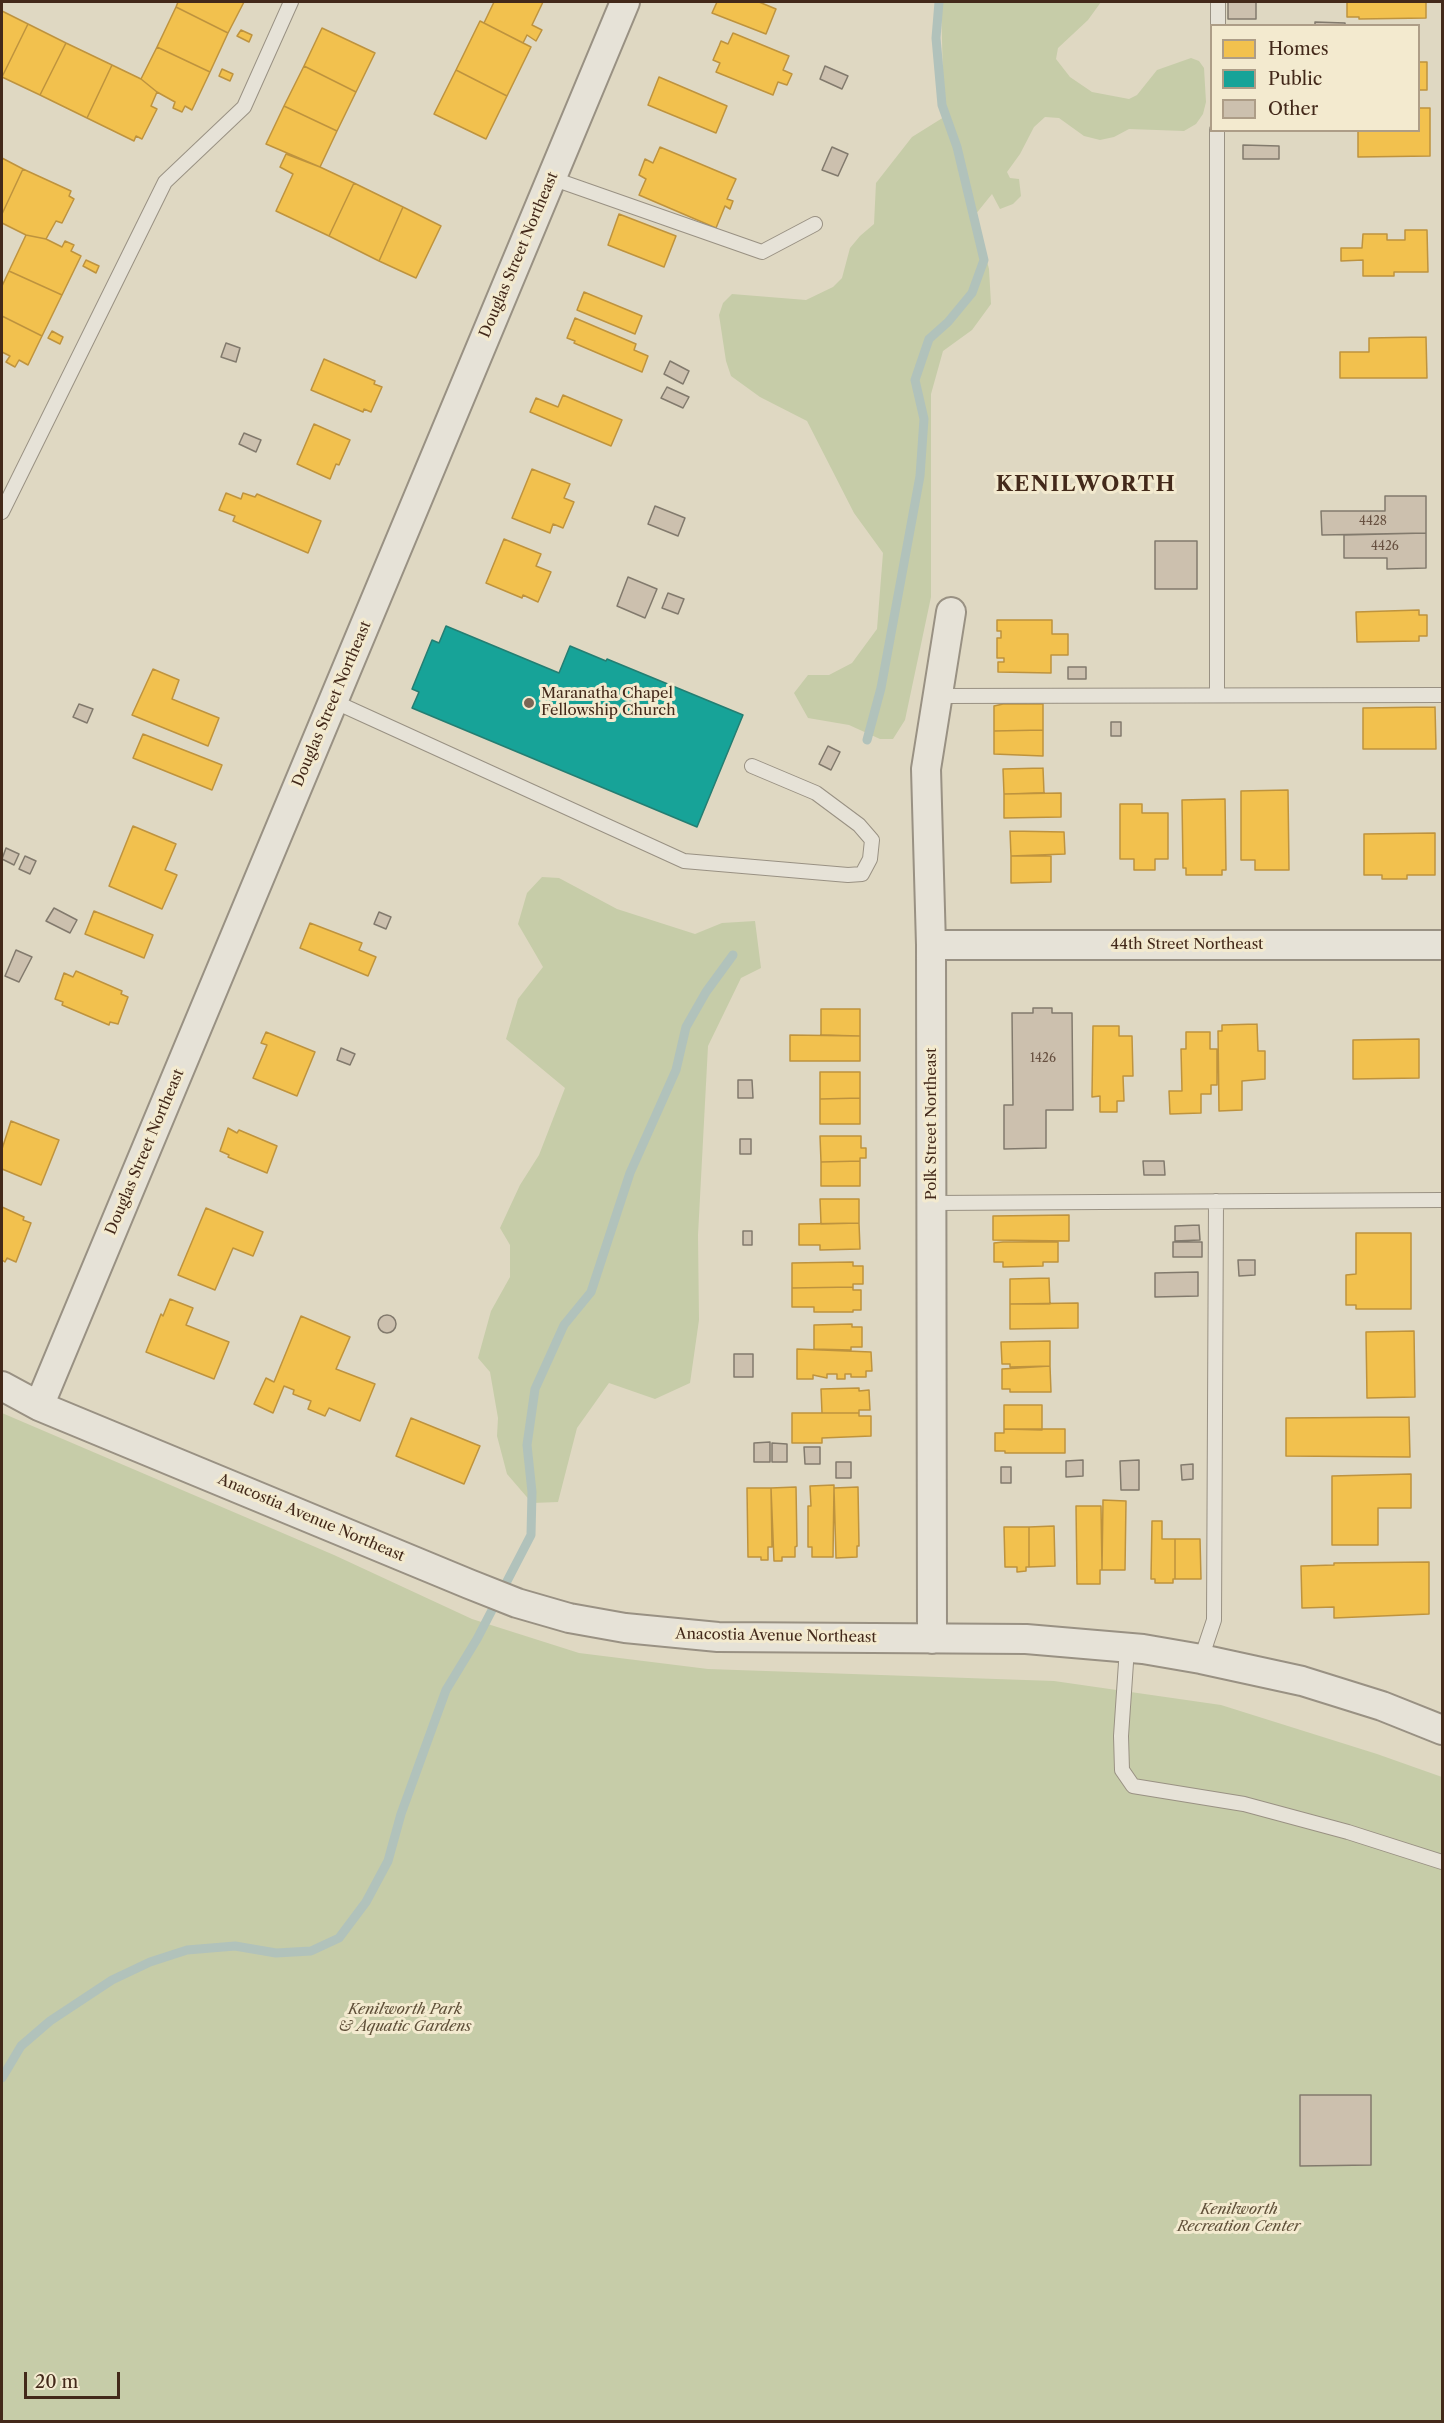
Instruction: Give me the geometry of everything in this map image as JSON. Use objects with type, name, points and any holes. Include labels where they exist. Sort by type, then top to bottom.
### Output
[{"type":"street","name":"Douglas Street Northeast","points":[[39,1406],[625,2]]},
{"type":"street","name":"Polk Street Northeast","points":[[932,1639],[933,1203],[931,945],[926,769],[951,612]]},
{"type":"street","name":"44th Street Northeast","points":[[931,945],[1443,945]]},
{"type":"street","name":"Anacostia Avenue Northeast","points":[[2,1386],[39,1406],[469,1584],[517,1603],[597,1624],[664,1633],[759,1638],[1026,1639],[1127,1648],[1201,1659],[1302,1682],[1382,1706],[1443,1730]]},
{"type":"lane","points":[[2,512],[165,182],[244,107],[291,2]]},
{"type":"lane","points":[[1218,2],[1218,24]]},
{"type":"lane","points":[[1217,132],[1217,695]]},
{"type":"lane","points":[[551,178],[762,252],[815,224]]},
{"type":"lane","points":[[938,696],[1443,695]]},
{"type":"lane","points":[[333,701],[684,861],[848,875],[862,874],[870,859],[872,840],[859,825],[816,793],[752,766]]},
{"type":"lane","points":[[933,1203],[1443,1200]]},
{"type":"lane","points":[[1201,1659],[1214,1620],[1216,1201]]},
{"type":"lane","points":[[1127,1648],[1121,1736],[1122,1770],[1133,1786],[1245,1804],[1348,1832],[1443,1862]]},
{"type":"green space","points":[[941,2],[1101,2],[1088,20],[1058,48],[1056,59],[1070,77],[1092,92],[1129,99],[1137,95],[1157,70],[1191,58],[1199,61],[1204,68],[1206,102],[1203,114],[1196,124],[1184,131],[1129,129],[1114,137],[1100,140],[1084,136],[1059,118],[1045,117],[1034,127],[1020,154],[1007,172],[1010,178],[1019,179],[1021,196],[1013,204],[1000,209],[992,194],[975,215],[989,269],[991,304],[972,330],[943,351],[931,394],[931,597],[905,720],[893,739],[880,739],[849,725],[808,718],[794,693],[808,675],[829,675],[852,663],[877,629],[883,553],[854,513],[807,421],[760,397],[731,376],[726,361],[719,315],[723,303],[732,294],[806,300],[833,287],[842,278],[850,248],[874,224],[876,183],[912,137],[944,117]]},
{"type":"green space","points":[[542,877],[559,878],[617,909],[695,934],[722,923],[755,921],[761,968],[741,978],[708,1046],[698,1235],[699,1320],[690,1383],[655,1399],[609,1383],[577,1428],[558,1502],[532,1503],[507,1474],[497,1436],[498,1418],[490,1372],[478,1358],[491,1311],[510,1277],[510,1245],[500,1228],[520,1185],[539,1155],[565,1088],[506,1039],[518,999],[543,967],[518,924],[527,893]]},
{"type":"green space","name":"Kenilworth Park & Aquatic Gardens","points":[[2,1413],[334,1555],[472,1619],[579,1653],[708,1669],[1054,1681],[1221,1705],[1442,1777],[1442,2421],[2,2421]]},
{"type":"building: Homes","points":[[178,2],[244,2],[228,33],[176,7]]},
{"type":"building: Homes","points":[[494,2],[543,2],[532,25],[542,30],[536,41],[527,35],[523,43],[484,23]]},
{"type":"building: Homes","points":[[717,2],[759,2],[776,9],[766,34],[712,13]]},
{"type":"building: Homes","points":[[1347,2],[1426,2],[1426,18],[1359,19],[1359,17],[1347,17]]},
{"type":"building: Homes","points":[[176,7],[228,33],[210,72],[157,47]]},
{"type":"building: Homes","points":[[2,11],[28,24],[2,77]]},
{"type":"building: Homes","points":[[480,21],[531,47],[507,96],[456,70]]},
{"type":"building: Homes","points":[[28,24],[66,43],[40,95],[2,77]]},
{"type":"building: Homes","points":[[322,28],[375,53],[356,92],[304,66]]},
{"type":"building: Homes","points":[[241,30],[252,35],[249,42],[237,36]]},
{"type":"building: Homes","points":[[733,33],[789,56],[783,70],[792,74],[787,85],[778,82],[773,95],[716,72],[720,63],[713,60],[721,41],[728,44]]},
{"type":"building: Homes","points":[[66,43],[112,65],[87,118],[40,95]]},
{"type":"building: Homes","points":[[157,47],[210,72],[192,110],[185,106],[182,112],[173,108],[175,102],[157,92],[141,79]]},
{"type":"building: Homes","points":[[1420,62],[1427,62],[1427,90],[1420,90]]},
{"type":"building: Homes","points":[[112,65],[141,79],[157,92],[151,106],[157,109],[142,139],[136,136],[134,141],[87,118]]},
{"type":"building: Homes","points":[[304,66],[356,92],[337,131],[284,106]]},
{"type":"building: Homes","points":[[222,69],[233,74],[230,81],[219,76]]},
{"type":"building: Homes","points":[[456,70],[507,96],[486,139],[434,114]]},
{"type":"building: Homes","points":[[659,77],[727,106],[716,133],[648,105]]},
{"type":"building: Homes","points":[[284,106],[337,131],[320,167],[266,144]]},
{"type":"building: Homes","points":[[1420,108],[1430,108],[1430,156],[1358,157],[1358,132],[1420,132]]},
{"type":"building: Homes","points":[[660,147],[736,179],[727,199],[733,201],[730,209],[725,206],[716,228],[639,195],[646,179],[639,175],[645,159],[653,163]]},
{"type":"building: Homes","points":[[286,154],[354,183],[329,236],[276,211],[293,174],[280,167]]},
{"type":"building: Homes","points":[[2,158],[23,169],[2,214]]},
{"type":"building: Homes","points":[[23,169],[71,191],[69,196],[74,199],[62,223],[56,221],[46,239],[26,235],[2,223],[2,214]]},
{"type":"building: Homes","points":[[354,183],[403,207],[379,261],[329,236]]},
{"type":"building: Homes","points":[[403,207],[441,226],[416,278],[379,261]]},
{"type":"building: Homes","points":[[619,214],[676,236],[664,267],[608,245]]},
{"type":"building: Homes","points":[[1405,230],[1427,230],[1428,272],[1394,272],[1394,276],[1363,276],[1363,260],[1341,261],[1341,248],[1362,248],[1363,234],[1387,234],[1387,240],[1405,240]]},
{"type":"building: Homes","points":[[26,235],[46,239],[62,247],[65,241],[74,245],[71,251],[81,256],[62,295],[9,271]]},
{"type":"building: Homes","points":[[86,260],[99,266],[96,273],[83,266]]},
{"type":"building: Homes","points":[[9,271],[62,295],[42,336],[2,316],[2,286]]},
{"type":"building: Homes","points":[[584,292],[642,316],[635,334],[577,310]]},
{"type":"building: Homes","points":[[2,316],[42,336],[28,365],[19,360],[15,367],[6,362],[10,356],[2,352]]},
{"type":"building: Homes","points":[[575,318],[636,344],[634,350],[648,356],[642,372],[567,338]]},
{"type":"building: Homes","points":[[52,331],[63,337],[60,344],[48,338]]},
{"type":"building: Homes","points":[[1426,337],[1427,378],[1340,378],[1340,352],[1369,352],[1369,338]]},
{"type":"building: Homes","points":[[324,359],[375,381],[374,384],[382,387],[371,412],[364,409],[363,412],[311,390]]},
{"type":"building: Homes","points":[[563,395],[622,420],[611,446],[530,412],[536,398],[558,407]]},
{"type":"building: Homes","points":[[314,424],[350,440],[330,479],[297,464]]},
{"type":"building: Homes","points":[[532,469],[570,484],[564,498],[574,502],[563,528],[553,524],[550,533],[512,518]]},
{"type":"building: Homes","points":[[226,493],[241,499],[243,493],[255,497],[257,494],[321,521],[308,553],[233,521],[235,516],[219,510]]},
{"type":"building: Homes","points":[[504,539],[541,554],[536,566],[551,572],[538,602],[486,583]]},
{"type":"building: Homes","points":[[1419,610],[1419,615],[1427,615],[1427,636],[1419,636],[1419,641],[1357,642],[1356,612]]},
{"type":"building: Homes","points":[[997,620],[1052,620],[1052,634],[1068,634],[1068,655],[1051,655],[1051,673],[998,672],[998,662],[1004,662],[1004,658],[997,658],[997,638],[1001,638],[1001,631],[997,631]]},
{"type":"building: Homes","points":[[153,669],[179,680],[172,699],[219,718],[208,746],[132,715]]},
{"type":"building: Homes","points":[[1043,704],[1043,730],[994,731],[994,706]]},
{"type":"building: Homes","points":[[1435,707],[1436,749],[1363,749],[1363,708]]},
{"type":"building: Homes","points":[[1043,730],[1043,756],[994,754],[994,731]]},
{"type":"building: Homes","points":[[143,734],[222,765],[212,790],[133,758]]},
{"type":"building: Homes","points":[[1043,768],[1044,793],[1004,794],[1003,769]]},
{"type":"building: Homes","points":[[1288,790],[1289,870],[1255,870],[1255,860],[1241,860],[1241,791]]},
{"type":"building: Homes","points":[[1061,793],[1061,817],[1004,818],[1004,794]]},
{"type":"building: Homes","points":[[1225,799],[1226,870],[1222,870],[1222,875],[1186,875],[1186,868],[1183,868],[1182,800]]},
{"type":"building: Homes","points":[[1120,804],[1142,804],[1142,813],[1168,813],[1168,859],[1155,859],[1155,870],[1134,870],[1134,859],[1120,859]]},
{"type":"building: Homes","points":[[133,826],[176,844],[165,870],[177,875],[162,909],[109,886]]},
{"type":"building: Homes","points":[[1010,831],[1064,832],[1065,854],[1011,856]]},
{"type":"building: Homes","points":[[1435,833],[1435,875],[1407,875],[1407,879],[1382,879],[1382,875],[1364,875],[1364,834]]},
{"type":"building: Homes","points":[[1011,856],[1051,856],[1051,882],[1011,883]]},
{"type":"building: Homes","points":[[94,911],[153,935],[144,958],[85,934]]},
{"type":"building: Homes","points":[[310,923],[362,943],[359,950],[376,957],[368,976],[300,948]]},
{"type":"building: Homes","points":[[76,971],[122,991],[121,994],[128,997],[118,1024],[110,1022],[109,1025],[62,1005],[63,1002],[55,999],[64,973],[73,977]]},
{"type":"building: Homes","points":[[821,1009],[860,1009],[860,1036],[821,1035]]},
{"type":"building: Homes","points":[[1257,1024],[1258,1051],[1265,1051],[1265,1079],[1242,1081],[1242,1110],[1219,1111],[1218,1031],[1222,1031],[1222,1025]]},
{"type":"building: Homes","points":[[1093,1026],[1119,1026],[1119,1036],[1132,1036],[1133,1076],[1123,1076],[1124,1101],[1117,1101],[1117,1112],[1100,1112],[1100,1096],[1092,1097]]},
{"type":"building: Homes","points":[[266,1032],[315,1052],[297,1096],[253,1078],[267,1045],[261,1043]]},
{"type":"building: Homes","points":[[1186,1032],[1210,1032],[1210,1049],[1217,1049],[1217,1085],[1211,1085],[1211,1094],[1201,1094],[1201,1113],[1170,1114],[1169,1091],[1182,1091],[1181,1049],[1186,1049]]},
{"type":"building: Homes","points":[[790,1035],[860,1036],[860,1061],[790,1061]]},
{"type":"building: Homes","points":[[1419,1039],[1419,1078],[1353,1079],[1353,1040]]},
{"type":"building: Homes","points":[[820,1072],[860,1072],[860,1098],[820,1099]]},
{"type":"building: Homes","points":[[860,1098],[860,1124],[820,1124],[820,1099]]},
{"type":"building: Homes","points":[[11,1121],[59,1140],[41,1185],[2,1169],[2,1149]]},
{"type":"building: Homes","points":[[228,1128],[237,1133],[239,1130],[277,1146],[267,1173],[228,1157],[229,1155],[220,1151]]},
{"type":"building: Homes","points":[[820,1136],[861,1136],[861,1148],[866,1148],[866,1158],[860,1158],[860,1161],[821,1162]]},
{"type":"building: Homes","points":[[860,1161],[860,1186],[821,1186],[821,1162]]},
{"type":"building: Homes","points":[[820,1199],[859,1199],[859,1223],[821,1224]]},
{"type":"building: Homes","points":[[2,1207],[24,1217],[23,1220],[31,1223],[16,1262],[7,1258],[5,1262],[2,1260]]},
{"type":"building: Homes","points":[[206,1208],[263,1232],[253,1256],[233,1248],[215,1290],[178,1275]]},
{"type":"building: Homes","points":[[1069,1215],[1069,1241],[993,1240],[993,1216]]},
{"type":"building: Homes","points":[[859,1223],[860,1249],[820,1250],[820,1245],[799,1245],[799,1224]]},
{"type":"building: Homes","points":[[1356,1233],[1411,1233],[1411,1309],[1356,1309],[1356,1305],[1346,1305],[1346,1275],[1356,1274]]},
{"type":"building: Homes","points":[[1058,1242],[1058,1262],[1043,1262],[1043,1266],[1003,1267],[1003,1262],[994,1262],[994,1243]]},
{"type":"building: Homes","points":[[853,1262],[853,1266],[863,1266],[863,1284],[853,1284],[853,1287],[792,1288],[792,1263]]},
{"type":"building: Homes","points":[[1049,1278],[1050,1304],[1010,1304],[1010,1279]]},
{"type":"building: Homes","points":[[853,1287],[853,1290],[861,1290],[861,1310],[814,1312],[814,1307],[792,1307],[792,1288]]},
{"type":"building: Homes","points":[[170,1299],[193,1308],[186,1325],[229,1342],[214,1379],[146,1352],[161,1314],[163,1316]]},
{"type":"building: Homes","points":[[1078,1303],[1078,1328],[1010,1329],[1010,1304]]},
{"type":"building: Homes","points":[[301,1316],[350,1337],[336,1369],[375,1384],[360,1421],[329,1408],[325,1416],[308,1409],[311,1401],[293,1394],[294,1390],[284,1386],[273,1413],[254,1404],[266,1378],[274,1382]]},
{"type":"building: Homes","points":[[852,1324],[852,1327],[862,1327],[862,1347],[851,1347],[851,1350],[814,1349],[814,1325]]},
{"type":"building: Homes","points":[[1414,1331],[1415,1397],[1367,1398],[1366,1332]]},
{"type":"building: Homes","points":[[1050,1341],[1050,1366],[1010,1367],[1010,1364],[1002,1364],[1001,1342]]},
{"type":"building: Homes","points":[[797,1349],[871,1352],[872,1371],[866,1371],[866,1377],[851,1377],[851,1374],[845,1374],[845,1379],[837,1379],[837,1374],[827,1374],[827,1378],[813,1375],[813,1379],[797,1379]]},
{"type":"building: Homes","points":[[1050,1366],[1051,1392],[1010,1392],[1010,1389],[1002,1389],[1002,1369]]},
{"type":"building: Homes","points":[[859,1388],[859,1391],[869,1390],[870,1410],[859,1410],[859,1413],[822,1413],[821,1389]]},
{"type":"building: Homes","points":[[1004,1405],[1042,1405],[1042,1430],[1004,1429]]},
{"type":"building: Homes","points":[[792,1413],[859,1413],[859,1416],[871,1416],[871,1436],[822,1438],[822,1443],[792,1443]]},
{"type":"building: Homes","points":[[1409,1417],[1410,1457],[1286,1456],[1286,1418]]},
{"type":"building: Homes","points":[[411,1418],[480,1446],[464,1484],[396,1456]]},
{"type":"building: Homes","points":[[1004,1429],[1065,1429],[1065,1453],[995,1451],[995,1433],[1004,1433]]},
{"type":"building: Homes","points":[[1411,1474],[1411,1508],[1378,1508],[1378,1545],[1332,1545],[1332,1476]]},
{"type":"building: Homes","points":[[834,1485],[833,1557],[812,1557],[812,1547],[808,1547],[810,1486]]},
{"type":"building: Homes","points":[[796,1487],[797,1546],[795,1557],[782,1557],[782,1561],[774,1561],[771,1488]]},
{"type":"building: Homes","points":[[858,1487],[859,1546],[857,1546],[857,1557],[836,1558],[834,1488]]},
{"type":"building: Homes","points":[[747,1488],[771,1488],[772,1547],[768,1547],[768,1560],[761,1560],[761,1557],[748,1557]]},
{"type":"building: Homes","points":[[1103,1500],[1126,1501],[1125,1570],[1102,1570]]},
{"type":"building: Homes","points":[[1076,1506],[1101,1506],[1102,1570],[1100,1570],[1100,1584],[1077,1584]]},
{"type":"building: Homes","points":[[1152,1521],[1162,1521],[1162,1539],[1175,1539],[1175,1579],[1173,1583],[1155,1583],[1155,1579],[1151,1579]]},
{"type":"building: Homes","points":[[1054,1526],[1055,1566],[1029,1567],[1029,1527]]},
{"type":"building: Homes","points":[[1004,1527],[1029,1527],[1029,1567],[1026,1567],[1026,1571],[1017,1572],[1017,1567],[1005,1567]]},
{"type":"building: Homes","points":[[1175,1539],[1200,1539],[1201,1579],[1175,1579]]},
{"type":"building: Homes","points":[[1429,1562],[1429,1614],[1334,1618],[1334,1607],[1302,1608],[1301,1566],[1334,1565],[1334,1563]]},
{"type":"building: Public","points":[[446,626],[559,673],[570,646],[743,715],[697,827],[412,708],[419,692],[412,689],[432,640],[439,643]]},
{"type":"building: Other","points":[[1228,2],[1256,2],[1256,19],[1228,19]]},
{"type":"building: Other","points":[[1315,22],[1345,23],[1345,24],[1315,24]]},
{"type":"building: Other","points":[[825,66],[848,76],[842,89],[820,79]]},
{"type":"building: Other","points":[[1243,145],[1279,146],[1279,159],[1243,159]]},
{"type":"building: Other","points":[[832,147],[848,154],[838,176],[822,170]]},
{"type":"building: Other","points":[[226,343],[240,348],[236,362],[221,357]]},
{"type":"building: Other","points":[[670,361],[689,371],[683,384],[664,374]]},
{"type":"building: Other","points":[[667,387],[689,397],[683,408],[661,398]]},
{"type":"building: Other","points":[[244,433],[261,440],[256,452],[239,444]]},
{"type":"building: Other","points":[[1385,496],[1426,496],[1426,533],[1322,535],[1321,511],[1385,511]]},
{"type":"building: Other","points":[[655,506],[685,518],[678,536],[648,524]]},
{"type":"building: Other","points":[[1426,533],[1426,568],[1387,569],[1387,558],[1344,558],[1344,535]]},
{"type":"building: Other","points":[[1155,541],[1197,541],[1197,589],[1155,589]]},
{"type":"building: Other","points":[[628,577],[657,589],[645,618],[617,606]]},
{"type":"building: Other","points":[[668,593],[684,599],[678,614],[662,608]]},
{"type":"building: Other","points":[[1068,667],[1086,667],[1086,679],[1068,679]]},
{"type":"building: Other","points":[[79,704],[93,709],[87,723],[73,717]]},
{"type":"building: Other","points":[[1111,722],[1121,722],[1121,736],[1111,736]]},
{"type":"building: Other","points":[[828,746],[840,752],[831,770],[819,764]]},
{"type":"building: Other","points":[[6,848],[19,854],[14,865],[2,859]]},
{"type":"building: Other","points":[[25,856],[36,861],[30,874],[19,869]]},
{"type":"building: Other","points":[[54,908],[77,920],[70,933],[46,921]]},
{"type":"building: Other","points":[[379,912],[391,917],[386,929],[374,924]]},
{"type":"building: Other","points":[[16,950],[32,957],[19,982],[5,976]]},
{"type":"building: Other","points":[[1033,1008],[1052,1008],[1052,1013],[1072,1013],[1073,1110],[1046,1110],[1046,1148],[1004,1149],[1004,1105],[1013,1105],[1012,1013],[1033,1013]]},
{"type":"building: Other","points":[[341,1048],[355,1054],[350,1065],[337,1060]]},
{"type":"building: Other","points":[[738,1080],[752,1080],[753,1098],[738,1098]]},
{"type":"building: Other","points":[[740,1139],[751,1139],[751,1154],[740,1154]]},
{"type":"building: Other","points":[[1143,1161],[1164,1161],[1165,1175],[1144,1175]]},
{"type":"building: Other","points":[[1199,1225],[1200,1240],[1175,1241],[1175,1226]]},
{"type":"building: Other","points":[[743,1231],[752,1231],[752,1245],[743,1245]]},
{"type":"building: Other","points":[[1173,1242],[1202,1242],[1202,1257],[1173,1257]]},
{"type":"building: Other","points":[[1238,1260],[1255,1260],[1255,1275],[1239,1276]]},
{"type":"building: Other","points":[[1198,1272],[1198,1296],[1155,1297],[1155,1273]]},
{"type":"building: Other","points":[[383,1315],[391,1315],[396,1320],[394,1331],[383,1333],[378,1328],[378,1320]]},
{"type":"building: Other","points":[[734,1354],[753,1354],[753,1377],[734,1377]]},
{"type":"building: Other","points":[[770,1442],[770,1462],[754,1462],[754,1443]]},
{"type":"building: Other","points":[[772,1443],[787,1444],[787,1462],[772,1462]]},
{"type":"building: Other","points":[[804,1447],[820,1447],[820,1464],[805,1464]]},
{"type":"building: Other","points":[[1083,1460],[1083,1476],[1066,1477],[1066,1461]]},
{"type":"building: Other","points":[[1139,1460],[1139,1490],[1121,1490],[1120,1461]]},
{"type":"building: Other","points":[[836,1462],[851,1462],[851,1478],[836,1478]]},
{"type":"building: Other","points":[[1193,1464],[1193,1479],[1182,1480],[1181,1465]]},
{"type":"building: Other","points":[[1001,1467],[1011,1467],[1011,1483],[1001,1483]]},
{"type":"building: Other","points":[[1300,2095],[1371,2095],[1371,2165],[1300,2166]]},
{"type":"waterway","points":[[867,740],[881,688],[920,476],[924,419],[915,380],[929,339],[948,322],[972,293],[984,260],[957,147],[942,105],[936,38],[939,2]]},
{"type":"waterway","points":[[2,2078],[21,2046],[50,2021],[112,1980],[150,1962],[187,1950],[235,1946],[276,1953],[311,1951],[339,1938],[366,1902],[388,1861],[401,1814],[446,1690],[477,1639],[531,1535],[532,1492],[527,1445],[535,1389],[564,1325],[591,1292],[630,1173],[676,1070],[686,1027],[706,992],[733,955]]},
{"type":"place","name":"Maranatha Chapel Fellowship Church","points":[[529,703]]},
{"type":"district","name":"KENILWORTH","points":[[1086,485]]},
{"type":"park label","name":"Kenilworth Recreation Center","points":[[1239,2218]]}]
